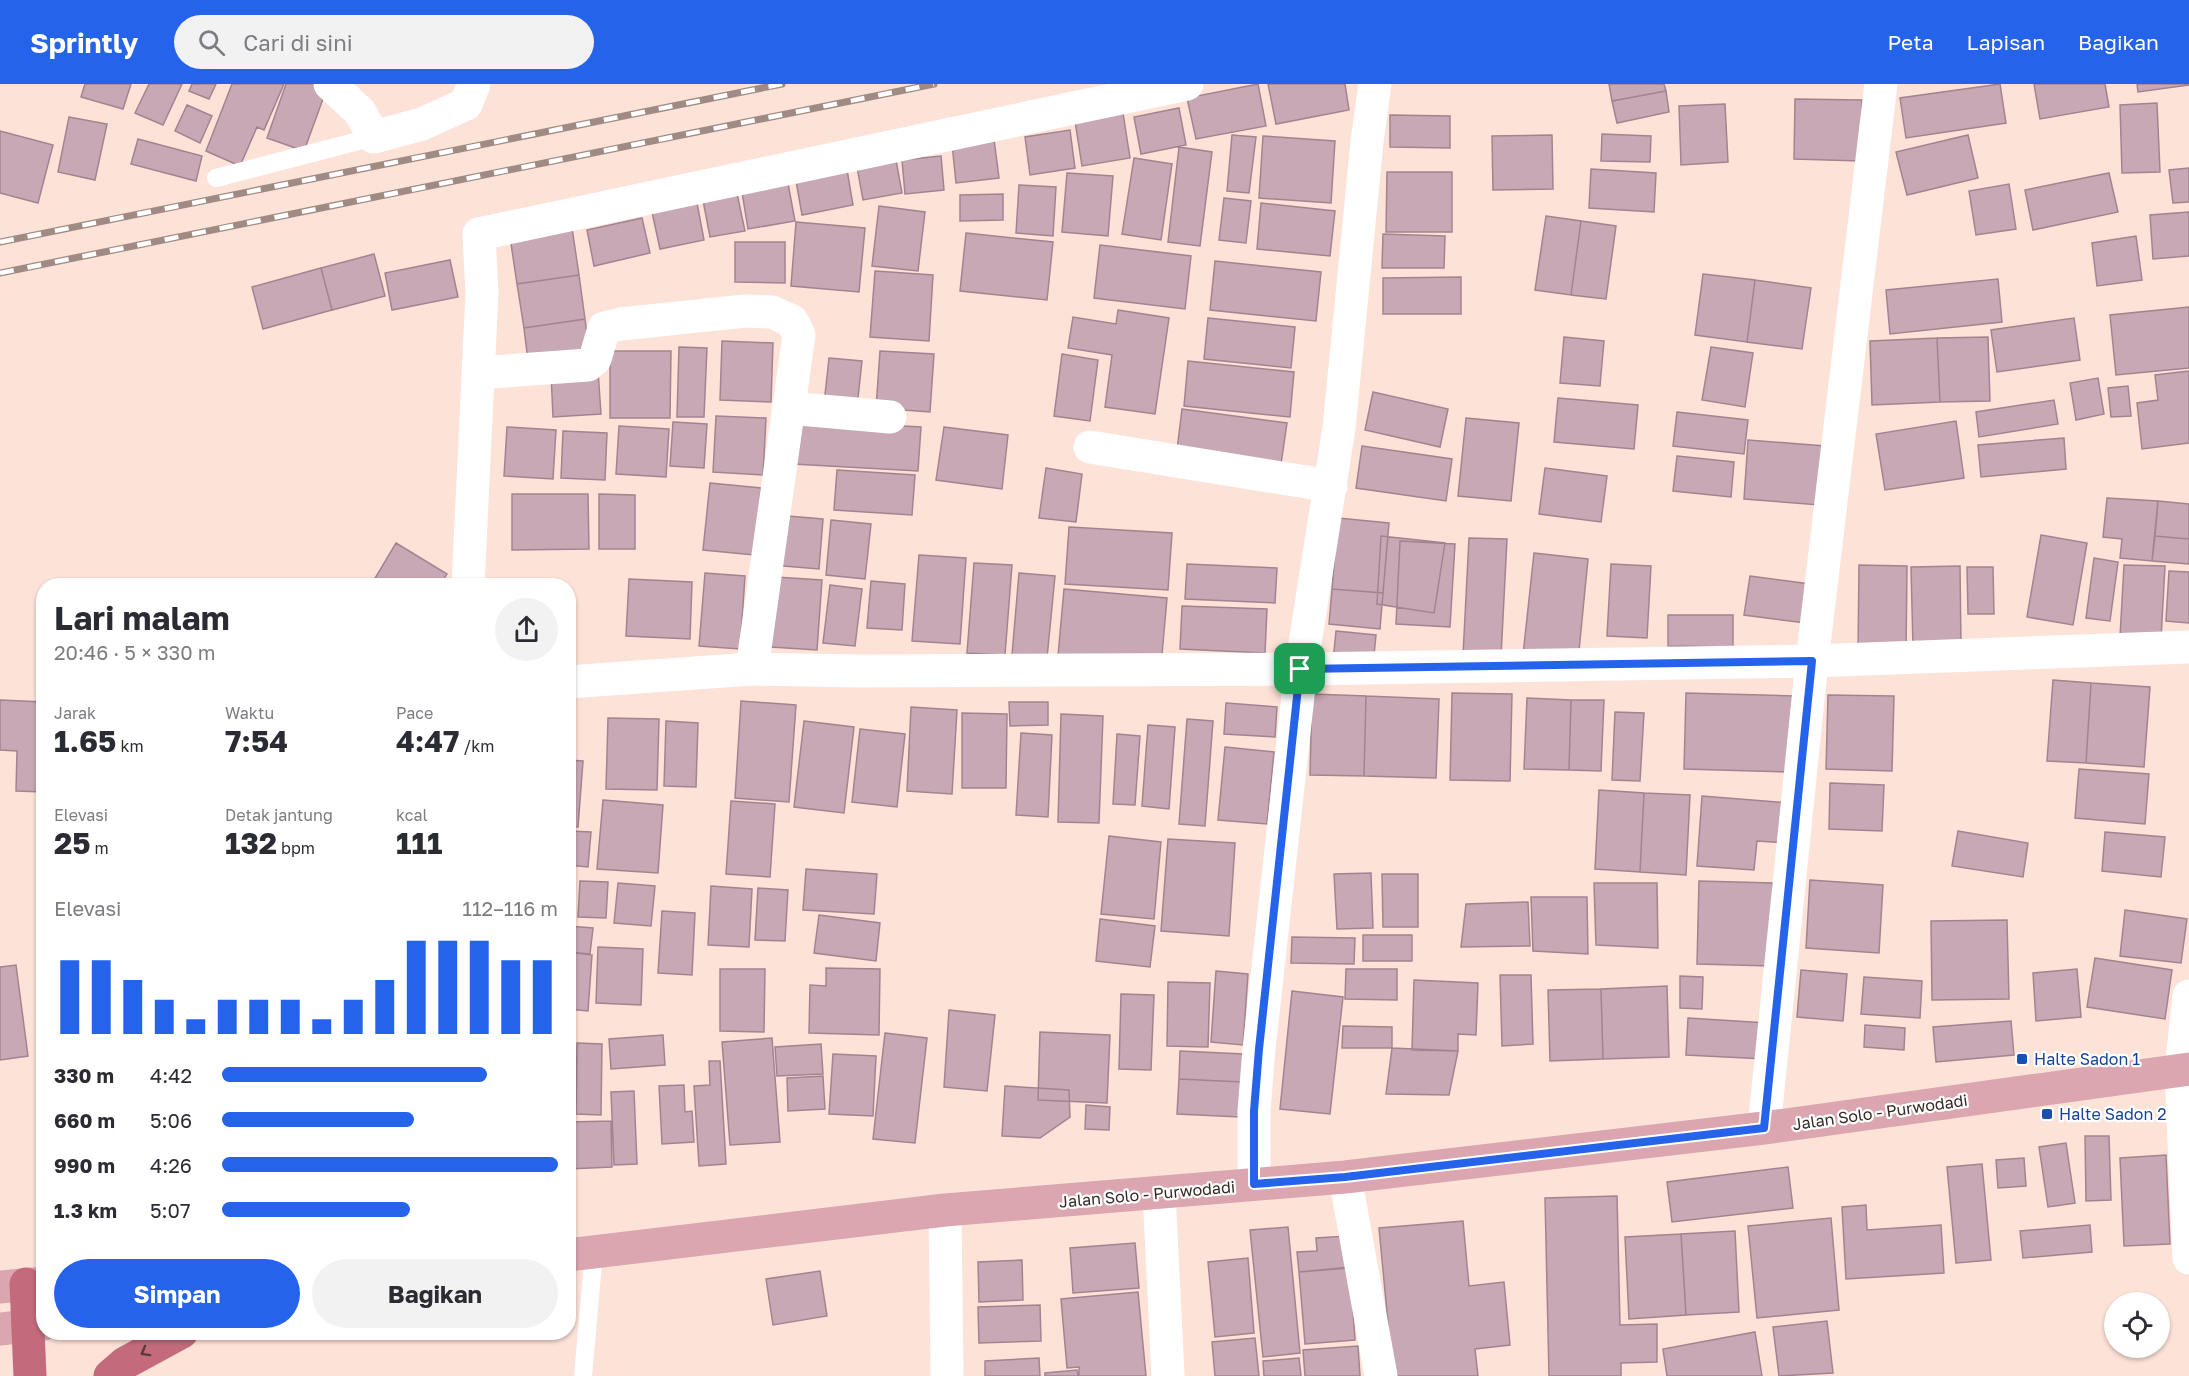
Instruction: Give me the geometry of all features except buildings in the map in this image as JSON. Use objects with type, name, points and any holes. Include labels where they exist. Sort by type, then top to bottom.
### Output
[{"type":"highway","points":[[23,1285],[24,1326],[30,1376]]},
{"type":"highway","points":[[110,1376],[125,1364],[168,1340]]},
{"type":"main road","name":"Jalan Solo - Purwodadi","points":[[581,1253],[945,1210],[1345,1177],[1764,1128],[2185,1069]]},
{"type":"street","points":[[330,84],[360,112],[374,136],[422,124],[466,104],[474,84]]},
{"type":"street","points":[[468,578],[482,264],[479,234],[1187,84]]},
{"type":"street","points":[[1254,1184],[1254,1111],[1259,1049],[1300,669],[1331,486],[1375,84]]},
{"type":"street","points":[[1764,1128],[1812,661],[1881,84]]},
{"type":"street","points":[[478,373],[588,365],[595,358],[604,328],[621,324],[745,311],[772,312],[792,321],[799,335],[752,669]]},
{"type":"street","points":[[788,408],[890,417]]},
{"type":"street","points":[[1090,447],[1331,486]]},
{"type":"street","points":[[576,681],[752,669],[859,671],[1300,669],[1812,661],[2189,647]]},
{"type":"street","points":[[2189,996],[2185,1069],[2189,1258]]},
{"type":"street","points":[[1345,1177],[1381,1376]]},
{"type":"street","points":[[1159,1193],[1168,1376]]},
{"type":"street","points":[[945,1210],[946,1376]]},
{"type":"lane","points":[[216,178],[374,136]]},
{"type":"lane","points":[[581,1253],[583,1376]]},
{"type":"railway","points":[[0,242],[782,84]]},
{"type":"railway","points":[[0,273],[934,84]]},
{"type":"place","name":"Halte Sadon 1","points":[[2022,1059]]},
{"type":"place","name":"Halte Sadon 2","points":[[2047,1114]]},
{"type":"route","points":[[1812,661],[1764,1128],[1345,1177],[1254,1184],[1254,1111],[1259,1049],[1300,669],[1812,661]]}]
